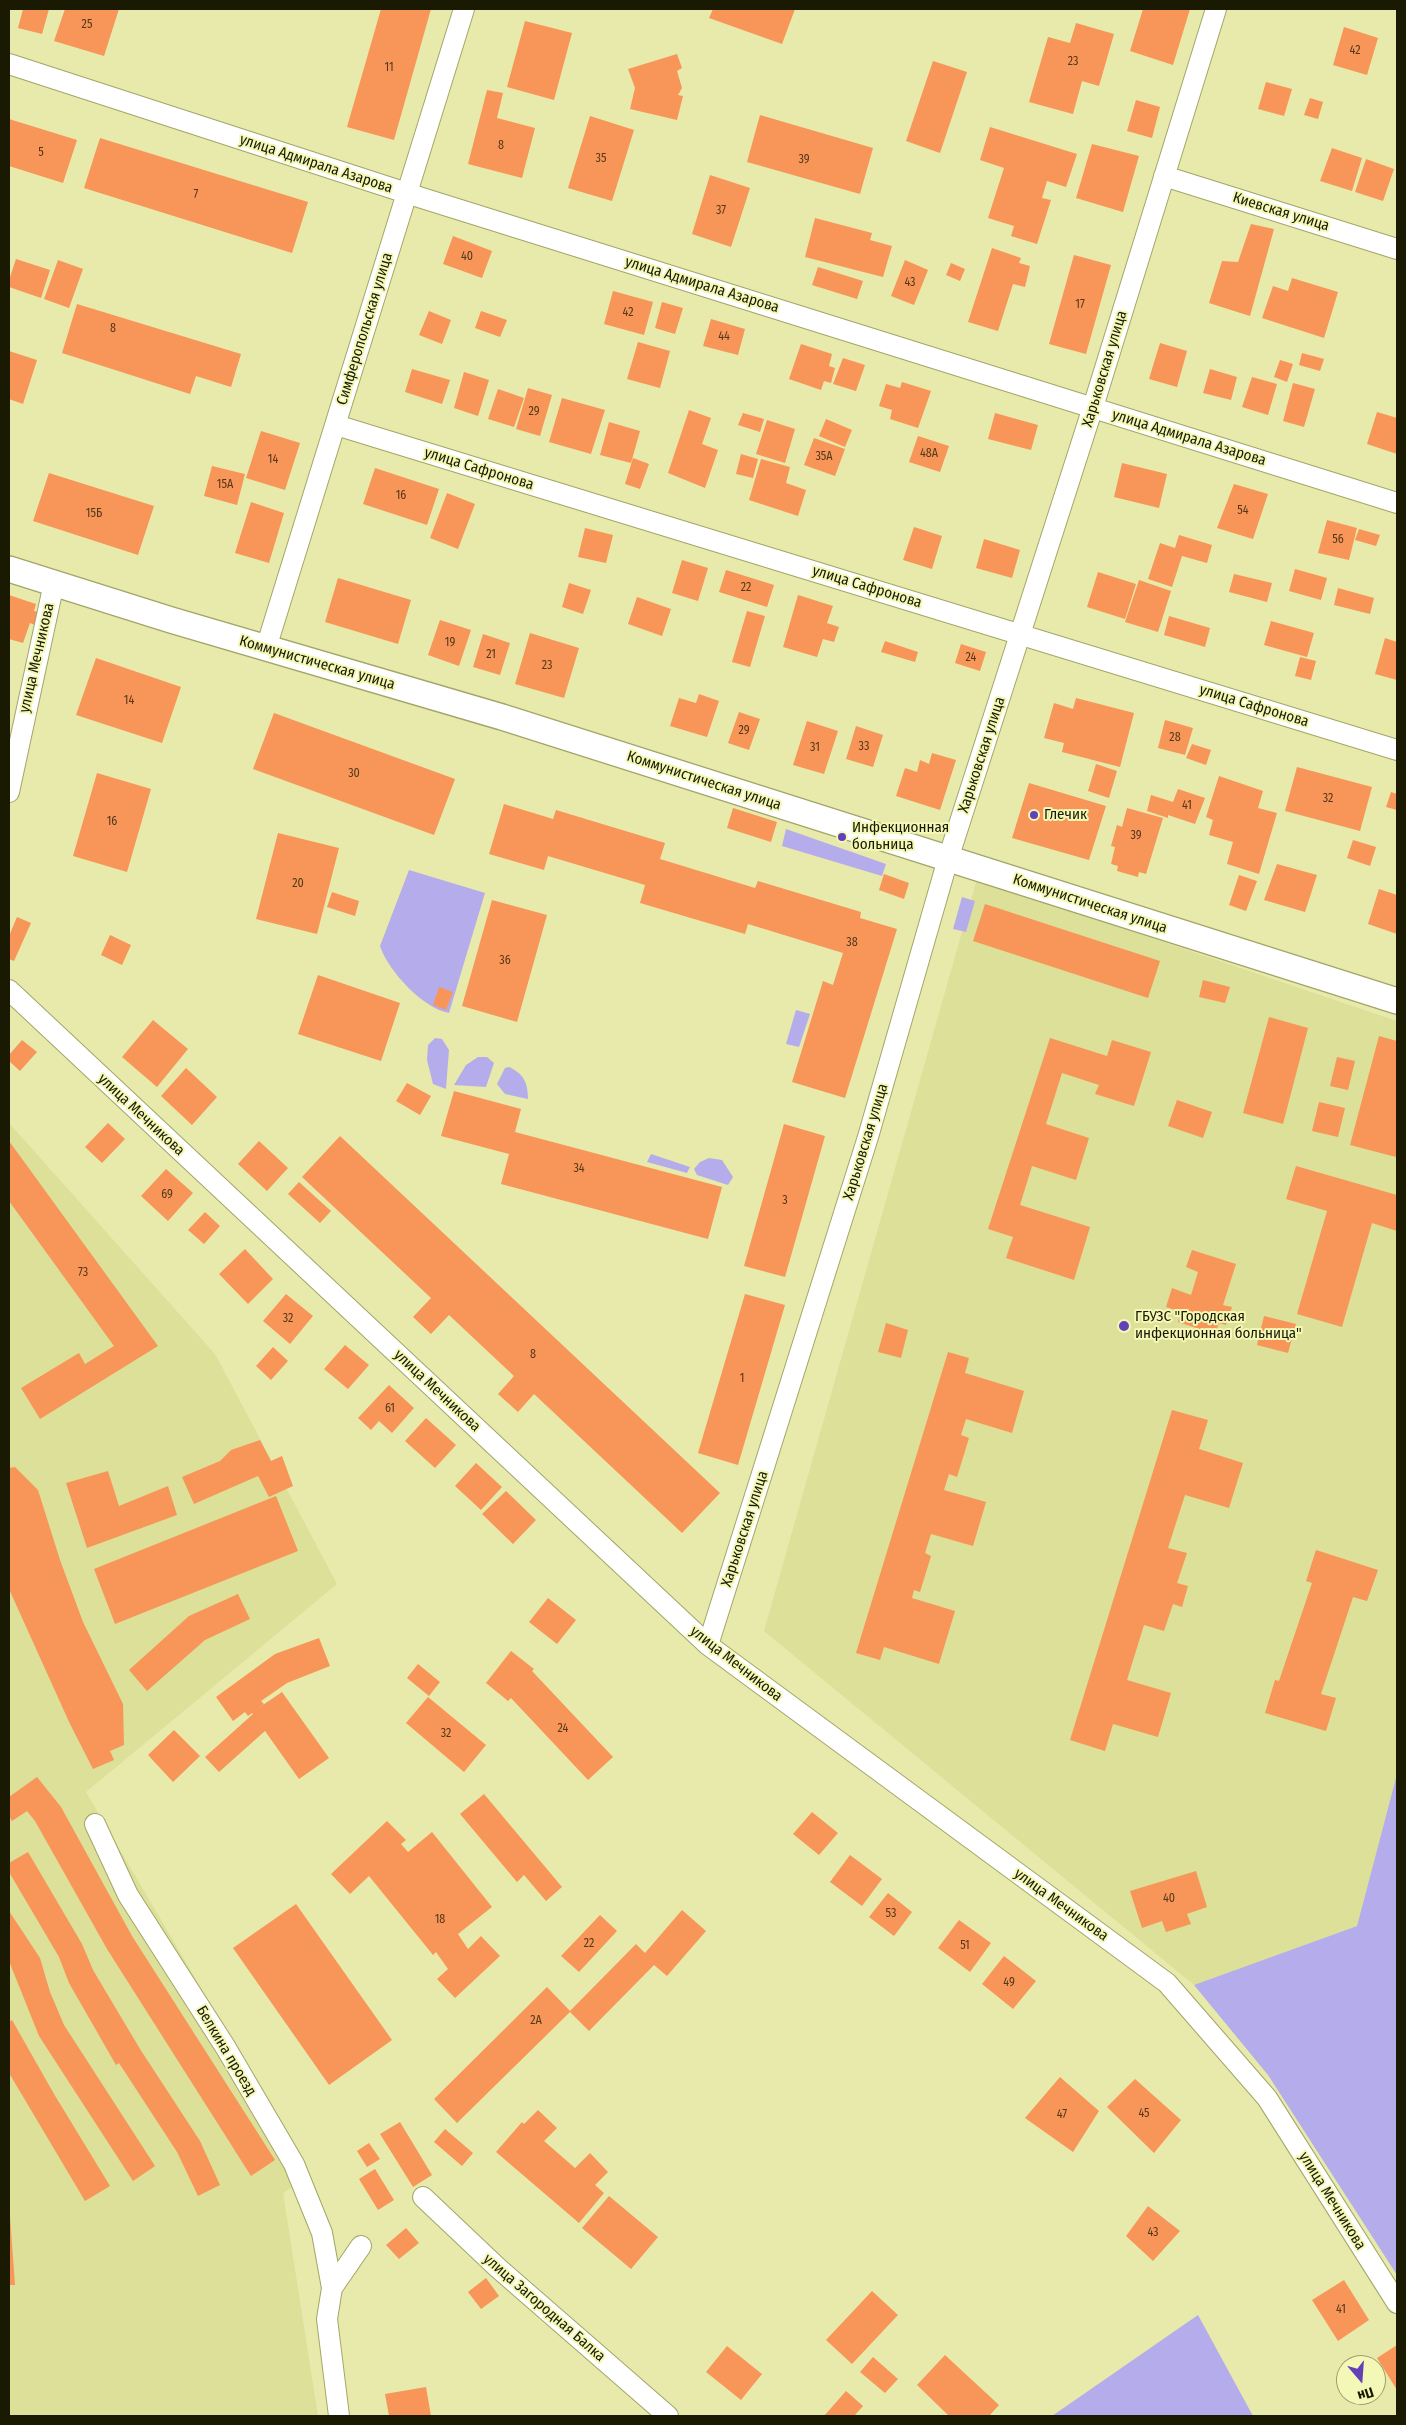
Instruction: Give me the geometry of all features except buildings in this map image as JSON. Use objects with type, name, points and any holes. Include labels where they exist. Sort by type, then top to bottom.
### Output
[{"type":"street","name":"Симферопольская улица","points":[[266,648],[464,9]]},
{"type":"street","name":"Харьковская улица","points":[[708,1645],[868,1137],[948,858],[1093,408],[1216,9]]},
{"type":"street","name":"улица Адмирала Азарова","points":[[9,64],[406,193],[1397,503]]},
{"type":"street","name":"Киевская улица","points":[[1164,176],[1397,248]]},
{"type":"street","name":"улица Сафронова","points":[[336,425],[1397,750]]},
{"type":"street","name":"Коммунистическая улица","points":[[9,569],[266,648],[502,717],[1397,1002]]},
{"type":"street","name":"улица Мечникова","points":[[9,792],[54,584]]},
{"type":"street","name":"улица Мечникова","points":[[9,990],[708,1645],[1167,1983],[1267,2098],[1397,2304]]},
{"type":"street","name":"Белкина проезд","points":[[95,1824],[128,1894],[226,2048],[294,2164],[322,2233],[332,2288],[327,2319],[339,2416]]},
{"type":"street","name":"улица Загородная Балка","points":[[423,2197],[498,2268],[668,2416]]},
{"type":"street","name":"Белкина проезд","points":[[332,2288],[361,2246]]},
{"type":"shaded area","points":[[786,829],[886,864],[882,876],[782,846]]},
{"type":"shaded area","points":[[409,870],[485,893],[449,1013],[439,1010],[418,997],[399,977],[384,956],[380,946]]},
{"type":"shaded area","name":"ГБУЗС \"Городская инфекционная больница\"","points":[[977,879],[1397,1021],[1397,1774],[1357,1926],[1194,1985],[764,1631]]},
{"type":"shaded area","points":[[962,897],[975,901],[966,932],[953,929]]},
{"type":"shaded area","points":[[796,1010],[810,1014],[799,1047],[786,1044]]},
{"type":"shaded area","points":[[435,1038],[442,1039],[449,1050],[446,1089],[433,1084],[427,1060],[428,1045]]},
{"type":"shaded area","points":[[478,1057],[487,1057],[494,1063],[486,1087],[454,1085],[466,1065]]},
{"type":"shaded area","points":[[509,1067],[522,1076],[527,1088],[528,1099],[505,1094],[497,1084],[505,1068]]},
{"type":"shaded area","points":[[9,1123],[215,1354],[337,1584],[86,1792],[302,2160],[307,2177],[283,2193],[318,2416],[9,2416]]},
{"type":"shaded area","points":[[651,1154],[690,1167],[687,1173],[647,1162]]},
{"type":"shaded area","points":[[709,1158],[722,1160],[733,1177],[728,1185],[697,1175],[694,1169],[700,1162]]},
{"type":"shaded area","points":[[1397,1774],[1397,2275],[1268,2075],[1194,1985],[1357,1926]]},
{"type":"shaded area","points":[[1198,2315],[1253,2416],[1052,2416]]},
{"type":"place","name":"Глечик","points":[[1034,815]]},
{"type":"place","name":"Инфекционная больница","points":[[842,837]]},
{"type":"place","name":"ГБУЗС \"Городская инфекционная больница\"","points":[[1124,1326]]}]
